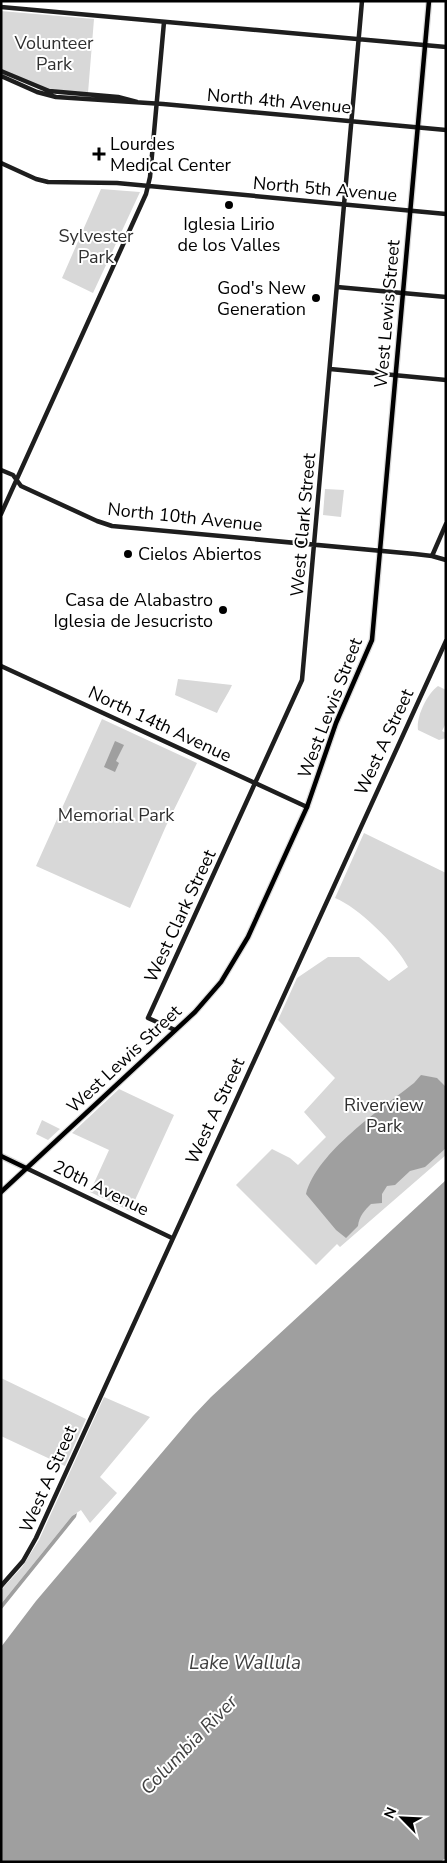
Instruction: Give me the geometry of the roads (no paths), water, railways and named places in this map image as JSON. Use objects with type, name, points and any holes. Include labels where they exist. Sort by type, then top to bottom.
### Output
[{"type":"main road","name":"West Lewis Street","points":[[1,1192],[204,1002],[234,962],[248,937],[307,806],[336,723],[372,640],[429,1]]},
{"type":"main road","name":"20th Avenue","points":[[1,1156],[26,1168]]},
{"type":"street","name":"West Clark Street","points":[[175,1030],[148,1018],[302,680],[362,1]]},
{"type":"street","points":[[1,7],[446,47]]},
{"type":"street","points":[[1,514],[134,224],[148,186],[164,22]]},
{"type":"street","name":"North 4th Avenue","points":[[1,71],[49,91],[118,97],[138,102]]},
{"type":"street","name":"North 4th Avenue","points":[[1,76],[49,96],[138,102],[446,130]]},
{"type":"street","name":"North 5th Avenue","points":[[1,163],[36,179],[48,182],[98,182],[148,186],[446,214]]},
{"type":"street","points":[[337,287],[446,297]]},
{"type":"street","points":[[330,370],[446,380]]},
{"type":"street","name":"North 10th Avenue","points":[[1,470],[13,475],[20,486],[108,525],[380,550],[432,556],[446,560]]},
{"type":"street","points":[[432,556],[446,524]]},
{"type":"street","name":"West A Street","points":[[1,1586],[23,1561],[34,1544],[446,641]]},
{"type":"street","name":"North 14th Avenue","points":[[1,666],[307,806]]},
{"type":"street","name":"20th Avenue","points":[[26,1168],[172,1238]]},
{"type":"water","points":[[115,741],[124,745],[116,761],[119,763],[115,772],[104,767]]},
{"type":"water","points":[[421,1075],[437,1078],[446,1087],[446,1148],[425,1167],[410,1171],[395,1185],[387,1186],[382,1194],[382,1203],[371,1204],[361,1216],[358,1226],[346,1238],[336,1230],[306,1194],[312,1178],[336,1148],[351,1133],[414,1083]]},
{"type":"water","name":"Lake Wallula","points":[[446,1180],[446,1858],[440,1862],[1,1862],[1,1647],[36,1601],[211,1397]]},
{"type":"water","points":[[77,1513],[76,1517],[1,1610],[1,1604],[72,1516]]},
{"type":"place","name":"Lourdes Medical Center","points":[[99,154]]},
{"type":"place","name":"Iglesia Lirio de los Valles","points":[[229,205]]},
{"type":"place","name":"God's New Generation","points":[[316,298]]},
{"type":"place","name":"Cielos Abiertos","points":[[128,554]]},
{"type":"place","name":"Casa de Alabastro Iglesia de Jesucristo","points":[[223,610]]},
{"type":"park label","name":"Volunteer Park","points":[[54,53]]},
{"type":"park label","name":"Sylvester Park","points":[[96,246]]},
{"type":"park label","name":"Memorial Park","points":[[116,815]]},
{"type":"park label","name":"Riverview Park","points":[[384,1115]]},
{"type":"water label","name":"Columbia River","points":[[189,1745]]}]
